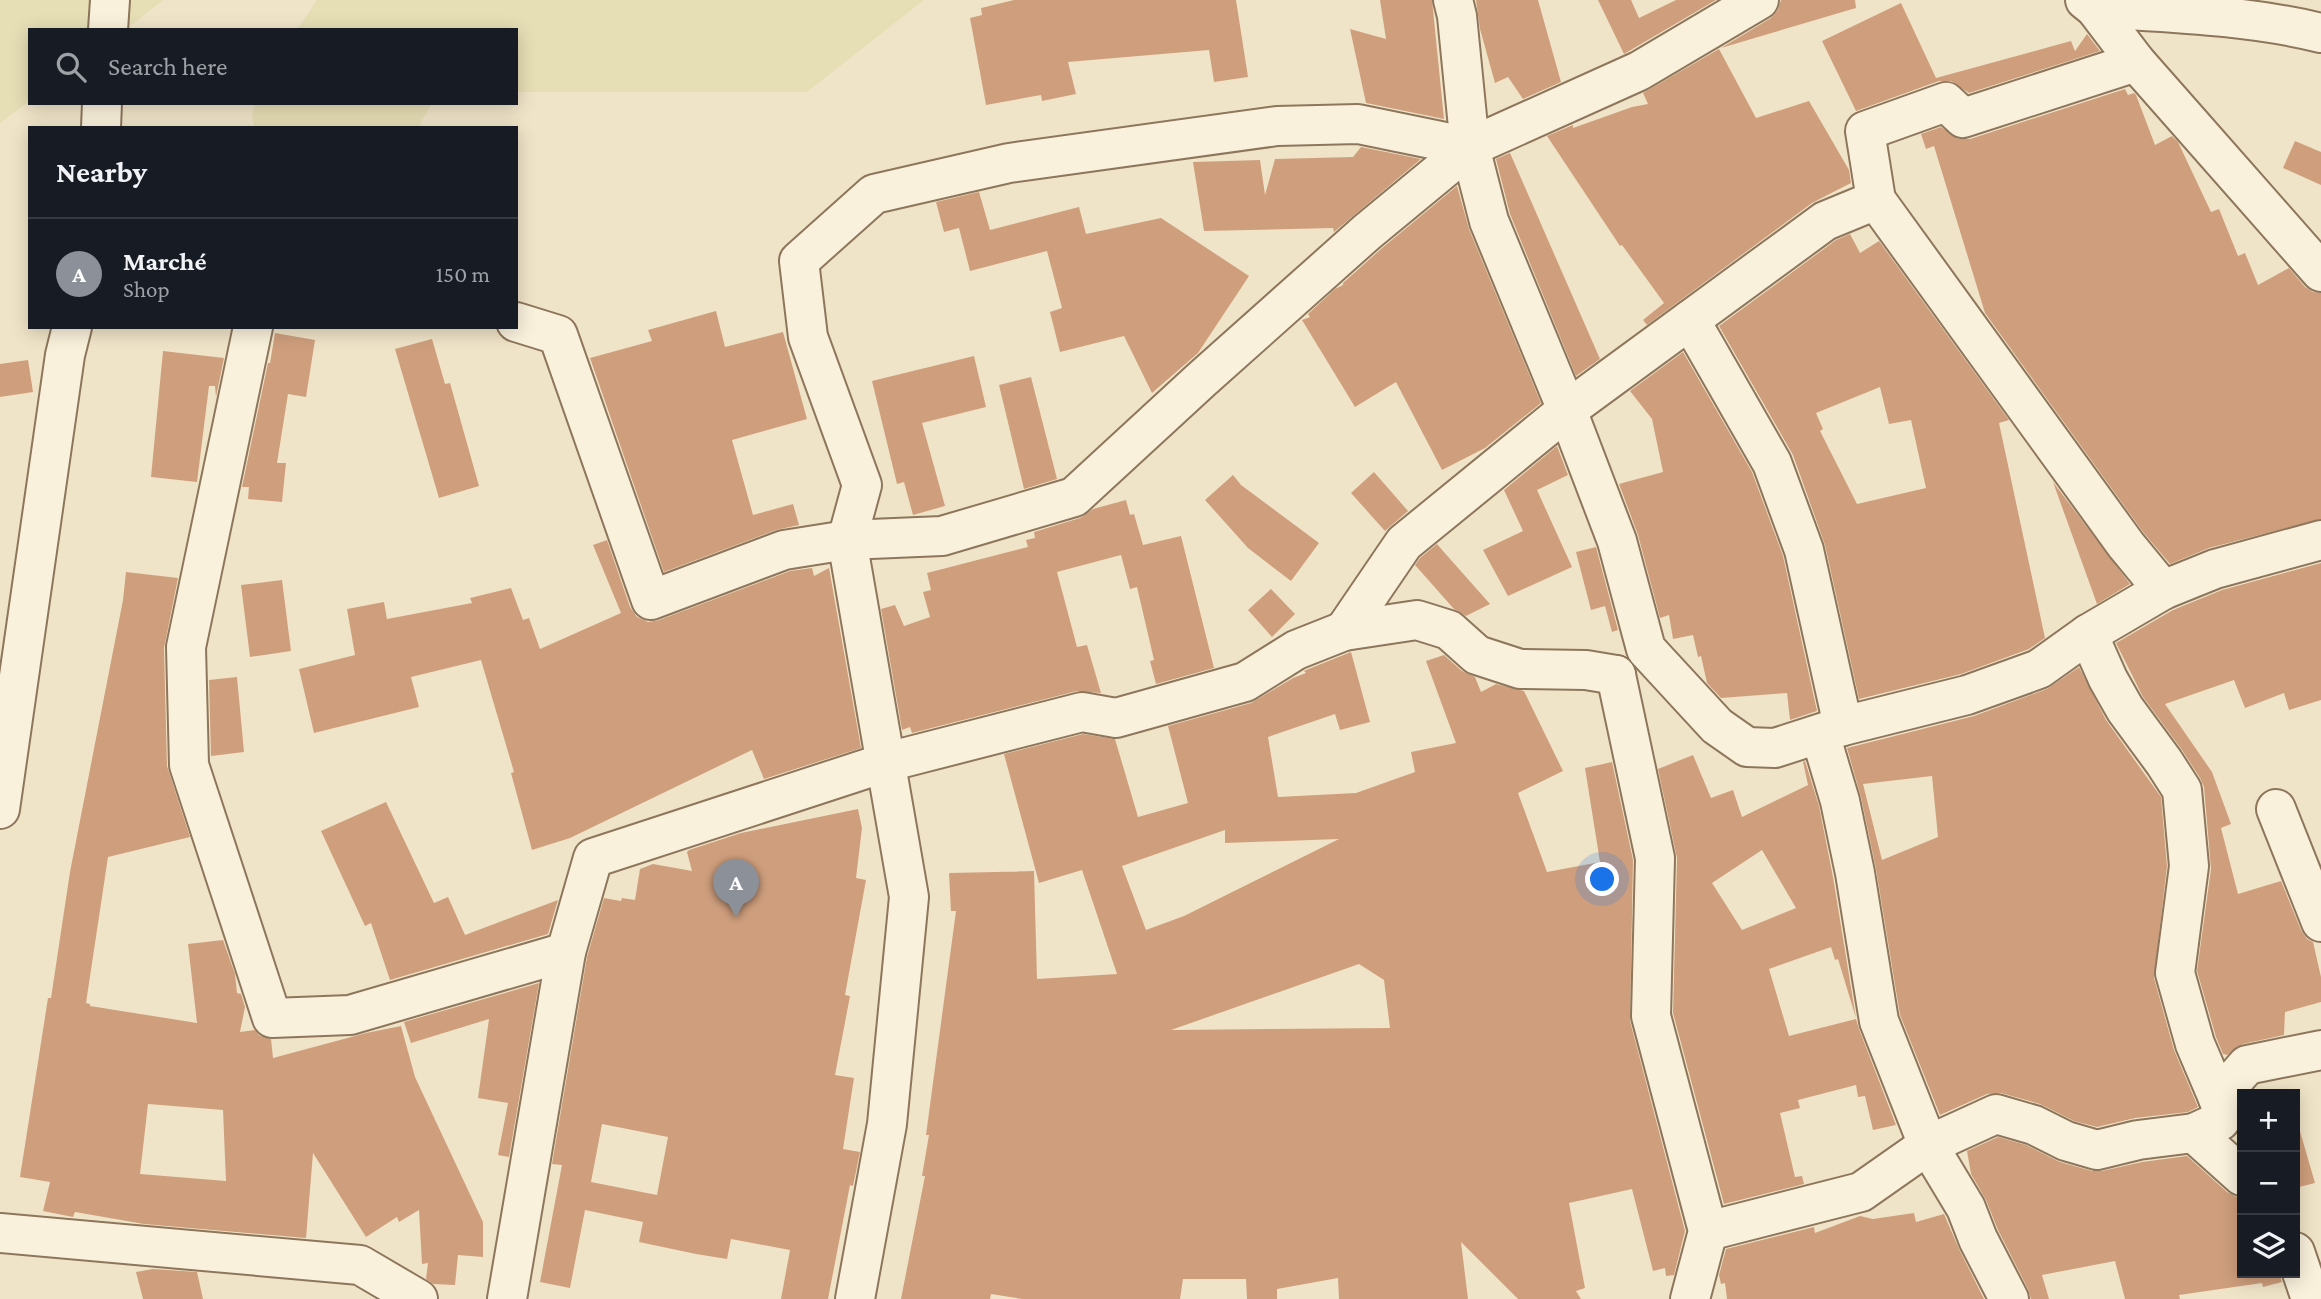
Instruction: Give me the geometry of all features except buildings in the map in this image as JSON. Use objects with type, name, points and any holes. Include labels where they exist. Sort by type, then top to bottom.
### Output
[{"type":"street","points":[[108,28],[110,0]]},
{"type":"street","points":[[1453,0],[1457,16],[1470,147],[1489,221],[1567,410],[1617,541],[1646,649],[1717,726],[1747,747],[1774,748],[1968,695],[2039,669],[2088,634],[2163,590],[2215,569],[2321,540]]},
{"type":"street","points":[[518,323],[558,335],[651,600],[784,550],[847,540],[942,536],[1074,498],[1346,251],[1470,147],[1639,71],[1759,0]]},
{"type":"street","points":[[2090,4],[2287,25],[2321,33]]},
{"type":"street","points":[[2090,4],[2136,62],[2321,272]]},
{"type":"street","points":[[2136,62],[1963,118],[1946,103],[1865,131],[1876,200],[2126,545],[2163,590]]},
{"type":"street","points":[[101,126],[102,105]]},
{"type":"street","points":[[855,1299],[887,1124],[909,897],[847,540],[862,485],[808,337],[799,261],[874,194],[1009,163],[1277,126],[1358,124],[1470,147]]},
{"type":"street","points":[[1343,631],[1404,543],[1567,410],[1825,221],[1876,200]]},
{"type":"street","points":[[1690,320],[1772,463],[1804,550],[1832,730],[1840,801],[1879,1021],[1928,1145],[1966,1208],[1978,1239],[2009,1299]]},
{"type":"street","points":[[0,809],[65,355],[72,329]]},
{"type":"street","points":[[253,329],[186,647],[189,765],[272,1018],[350,1015],[566,952]]},
{"type":"street","points":[[507,1299],[566,952],[593,858],[887,762],[1082,712],[1116,718],[1245,682],[1296,650],[1343,631],[1417,620],[1449,630],[1476,655],[1520,669],[1586,670],[1616,675]]},
{"type":"street","points":[[1708,1231],[1861,1192],[1928,1145],[1996,1114],[2034,1125],[2066,1142],[2097,1150],[2137,1140],[2194,1133],[2220,1121],[2222,1109],[2195,1044],[2175,973],[2189,866],[2182,790],[2125,709],[2088,634]]},
{"type":"street","points":[[1616,675],[1646,649]]},
{"type":"street","points":[[1616,675],[1656,858],[1651,1016],[1708,1231],[1690,1299]]},
{"type":"street","points":[[2276,809],[2321,922]]},
{"type":"street","points":[[2217,1098],[2247,1065],[2321,1050]]},
{"type":"street","points":[[2194,1133],[2237,1172]]},
{"type":"street","points":[[0,1233],[360,1265],[418,1299]]},
{"type":"street","points":[[2300,1267],[2311,1299]]},
{"type":"shaded area","points":[[0,0],[163,0],[128,28],[28,28],[28,102],[0,123]]},
{"type":"shaded area","points":[[317,0],[924,0],[807,92],[518,92],[518,28],[298,28]]},
{"type":"shaded area","points":[[255,105],[431,105],[419,126],[254,126]]},
{"type":"place","name":"Marché","points":[[736,917]]}]
